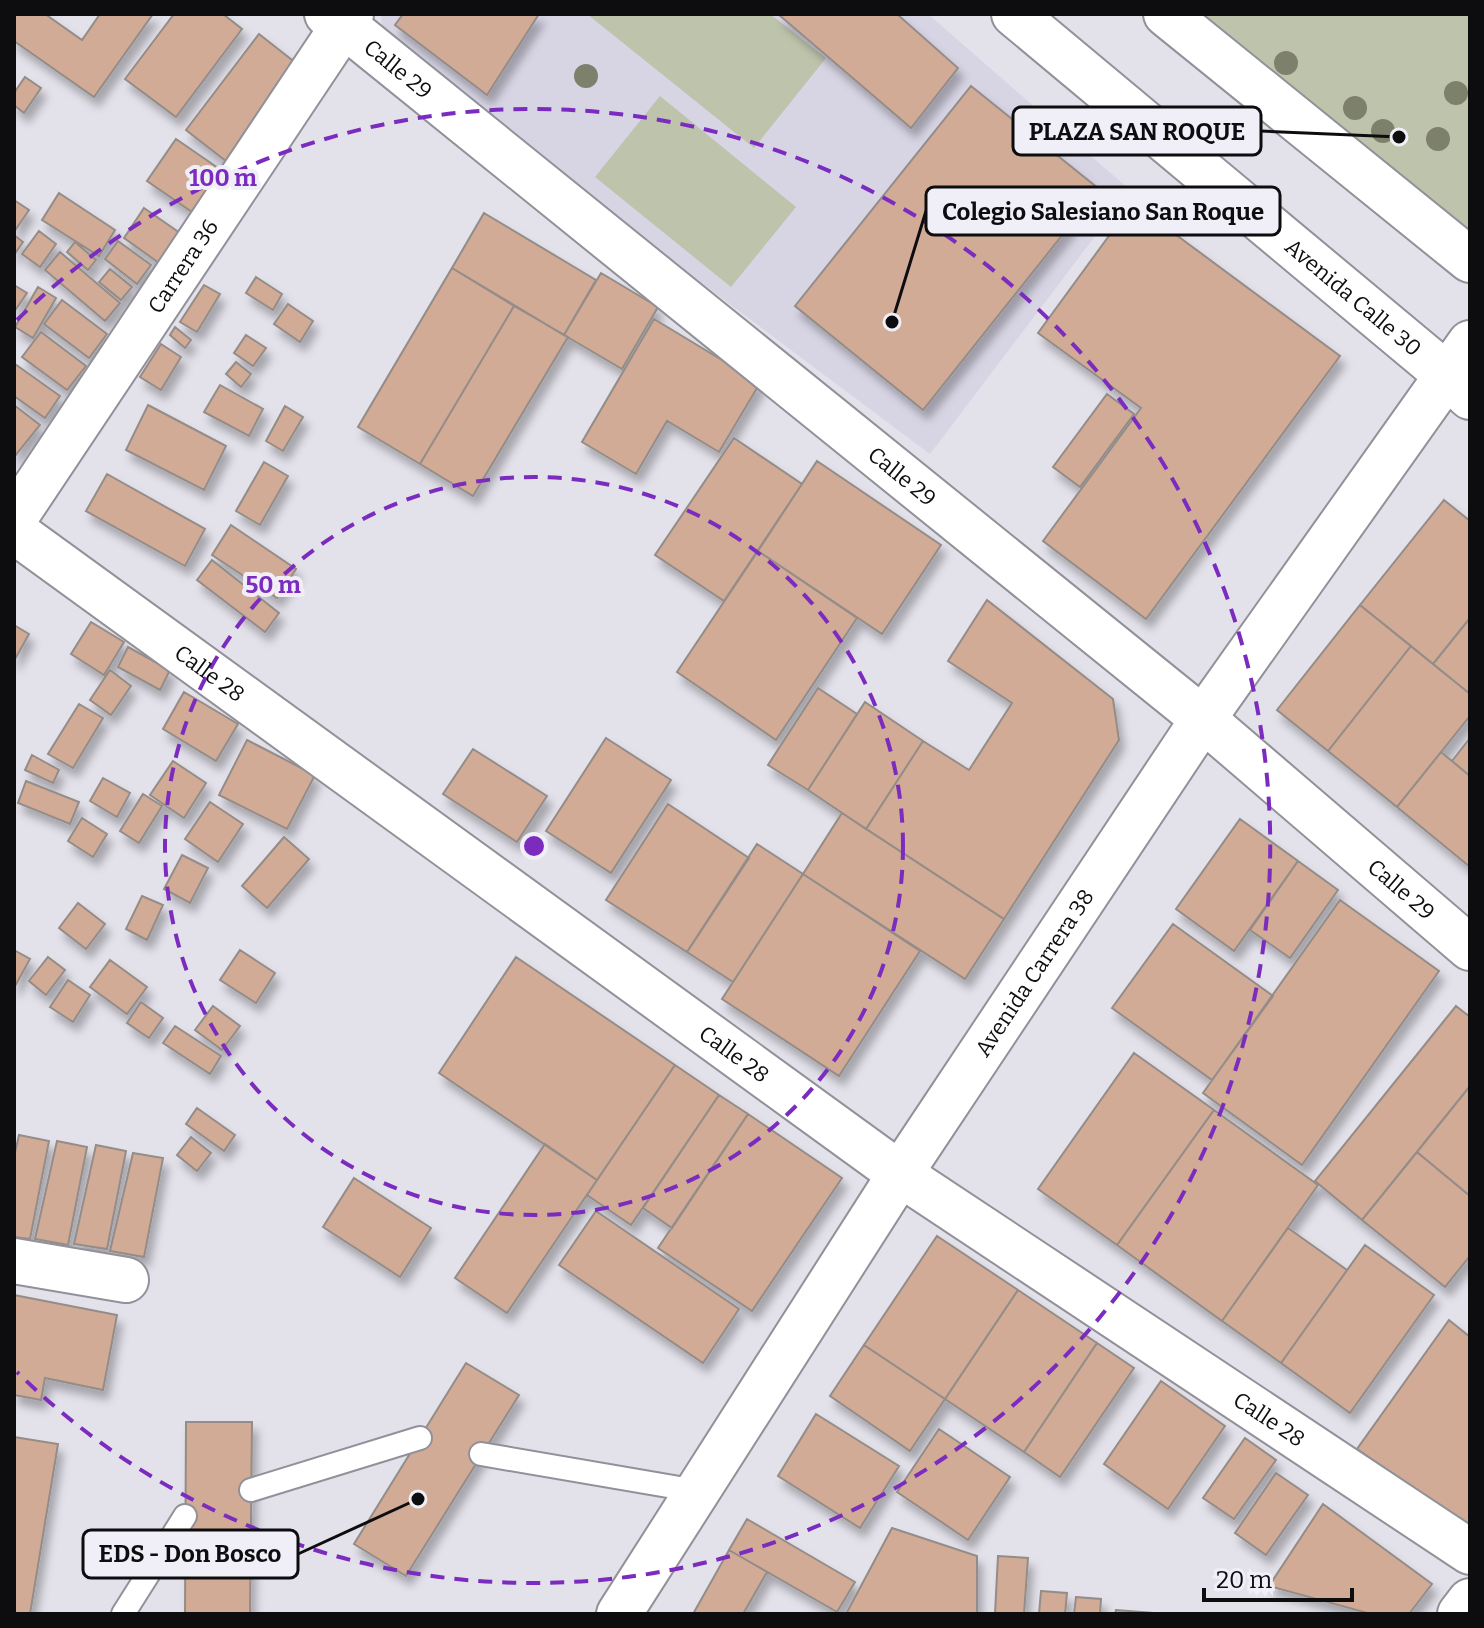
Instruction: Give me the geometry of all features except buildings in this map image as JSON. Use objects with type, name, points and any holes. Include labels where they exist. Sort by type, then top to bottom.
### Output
[{"type":"main road","name":"Avenida Calle 30","points":[[1014,14],[1463,372]]},
{"type":"main road","points":[[1166,14],[1470,260]]},
{"type":"main road","name":"Carrera 36","points":[[14,519],[341,18]]},
{"type":"main road","name":"Calle 29","points":[[341,18],[1203,719],[1470,948]]},
{"type":"main road","name":"Avenida Carrera 38","points":[[619,1614],[900,1174],[1203,719],[1463,372]]},
{"type":"main road","name":"Calle 28","points":[[14,531],[900,1174],[1470,1552]]},
{"type":"main road","points":[[14,1261],[126,1280]]},
{"type":"main road","points":[[1460,1614],[1470,1601]]},
{"type":"lane","points":[[251,1490],[420,1438]]},
{"type":"lane","points":[[481,1454],[697,1491]]},
{"type":"lane","points":[[123,1614],[185,1516]]},
{"type":"shaded area","points":[[381,14],[928,14],[1130,190],[930,454],[400,57],[382,29]]},
{"type":"green space","points":[[587,14],[770,14],[826,58],[754,148]]},
{"type":"green space","points":[[1184,14],[1470,14],[1470,259]]},
{"type":"green space","points":[[660,96],[796,207],[731,287],[595,177]]},
{"type":"place","name":"PLAZA SAN ROQUE","points":[[1399,137]]},
{"type":"place","name":"Colegio Salesiano San Roque","points":[[892,322]]},
{"type":"place","name":"EDS - Don Bosco","points":[[418,1499]]}]
